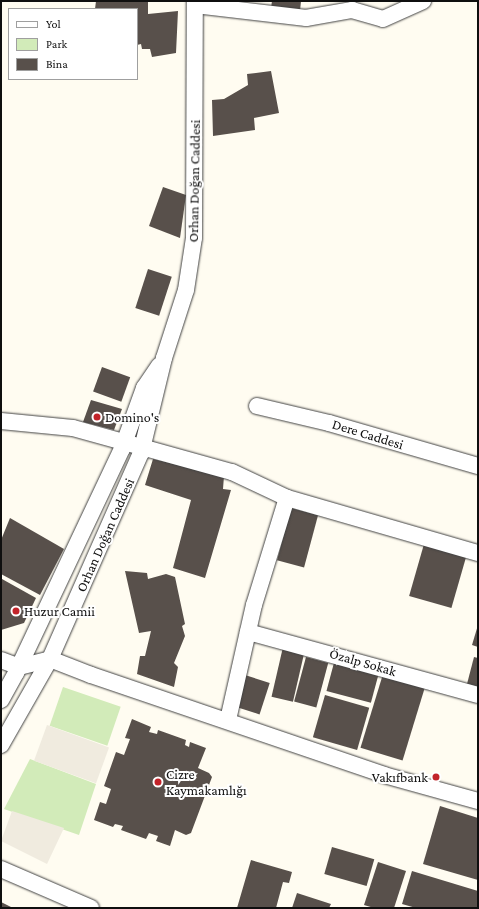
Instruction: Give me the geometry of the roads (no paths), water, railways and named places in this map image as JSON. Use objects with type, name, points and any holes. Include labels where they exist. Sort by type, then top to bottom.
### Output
[{"type":"street","points":[[195,3],[306,18],[352,10],[383,19],[423,1]]},
{"type":"street","name":"Orhan Doğan Caddesi","points":[[1,745],[50,659],[142,448],[164,358],[186,290],[194,238],[195,3]]},
{"type":"street","name":"Orhan Doğan Caddesi","points":[[1,700],[19,667],[124,444],[144,388],[164,358]]},
{"type":"street","name":"Dere Caddesi","points":[[257,406],[330,423],[478,466]]},
{"type":"street","points":[[1,421],[73,428],[124,444],[232,472],[286,498],[478,552]]},
{"type":"street","points":[[228,720],[248,632],[286,498]]},
{"type":"street","name":"Özalp Sokak","points":[[248,632],[478,695]]},
{"type":"street","points":[[1,660],[19,667],[50,659],[91,675],[228,720],[384,774],[478,801]]},
{"type":"street","points":[[1,869],[91,908]]},
{"type":"place","name":"Domino's","points":[[97,417]]},
{"type":"place","name":"Huzur Camii","points":[[16,611]]},
{"type":"place","name":"Vakıfbank","points":[[436,777]]},
{"type":"place","name":"Cizre Kaymakamlığı","points":[[158,782]]}]
